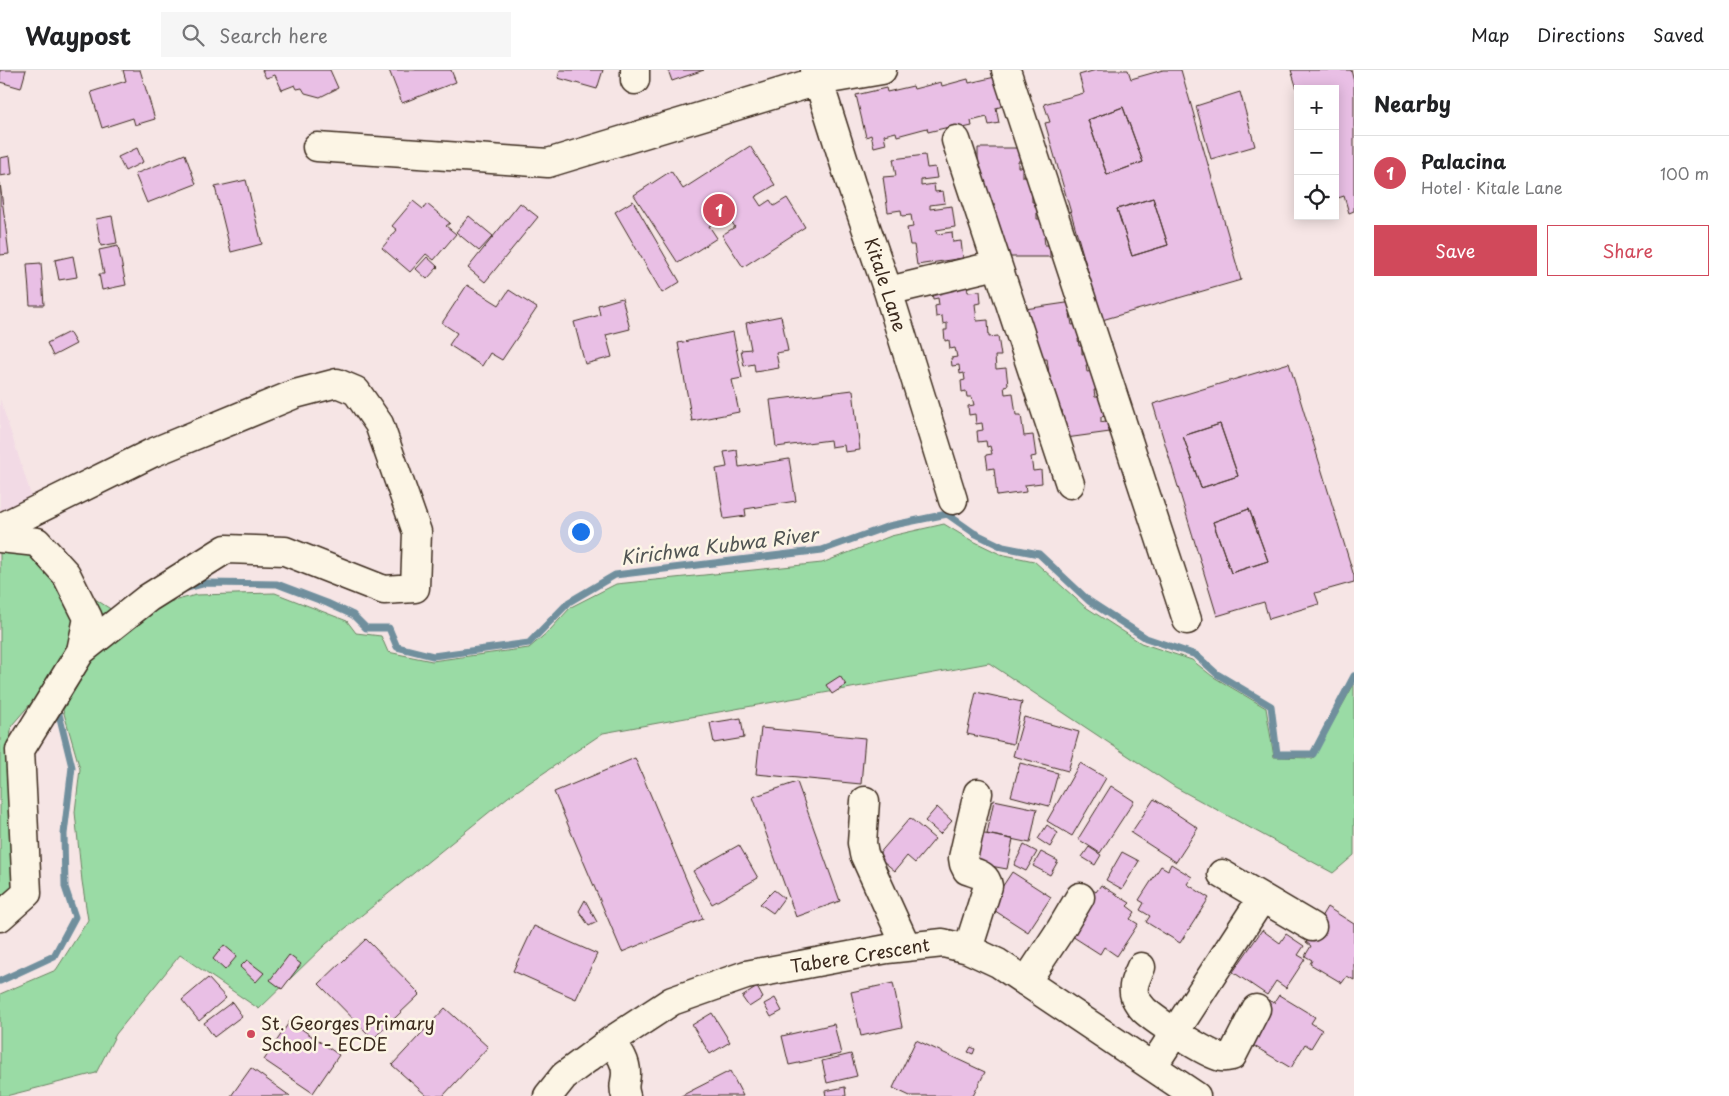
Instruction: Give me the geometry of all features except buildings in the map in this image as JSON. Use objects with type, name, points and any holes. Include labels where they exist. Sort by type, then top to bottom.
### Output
[{"type":"street","points":[[317,147],[548,163],[817,75],[882,70]]},
{"type":"street","points":[[1006,70],[1187,620]]},
{"type":"street","name":"Kitale Lane","points":[[817,75],[851,184],[888,291],[953,500]]},
{"type":"street","points":[[956,140],[1070,484]]},
{"type":"street","points":[[888,291],[997,265]]},
{"type":"street","points":[[0,528],[152,453],[295,394],[337,383],[356,391],[379,424],[416,532],[415,588],[384,590],[285,551],[226,549],[148,598],[81,651]]},
{"type":"street","points":[[0,538],[38,542],[66,574],[88,618],[81,651],[20,750],[27,893],[0,917]]},
{"type":"street","points":[[968,949],[988,886],[987,880],[983,876],[967,870],[963,858],[978,793]]},
{"type":"street","points":[[865,801],[862,843],[864,854],[906,946]]},
{"type":"street","points":[[1222,874],[1312,927]]},
{"type":"street","points":[[1026,982],[1080,897]]},
{"type":"street","points":[[1153,1066],[1262,898]]},
{"type":"street","name":"Tabere Crescent","points":[[548,1096],[564,1076],[611,1041],[672,1001],[746,975],[906,946],[943,943],[968,949],[998,963],[1196,1096]]},
{"type":"street","points":[[1141,967],[1134,984],[1136,997],[1144,1010],[1175,1032],[1212,1054],[1222,1057],[1232,1056],[1256,1009]]},
{"type":"street","points":[[611,1041],[625,1061],[627,1075],[623,1085],[626,1096]]},
{"type":"shaded area","points":[[0,399],[33,501],[0,517]]},
{"type":"green space","points":[[944,524],[1000,554],[1034,561],[1084,606],[1141,643],[1192,660],[1212,676],[1266,708],[1274,757],[1313,758],[1354,684],[1354,855],[1333,873],[1175,787],[989,663],[603,733],[508,797],[326,944],[259,1009],[180,955],[116,1034],[96,1073],[0,1096],[0,994],[56,970],[88,920],[75,812],[80,769],[63,710],[93,659],[154,606],[196,595],[275,593],[347,621],[356,633],[381,636],[388,652],[432,661],[529,648],[549,631],[571,607],[616,584],[822,563],[891,536]]},
{"type":"green space","points":[[7,542],[112,610],[12,725],[6,758],[18,893],[0,916],[0,545]]},
{"type":"waterway","name":"Kirichwa Kubwa River","points":[[183,589],[206,583],[277,584],[353,615],[366,628],[389,628],[397,647],[433,656],[529,643],[569,602],[615,575],[822,550],[889,526],[947,514],[974,533],[1003,547],[1039,554],[1089,601],[1146,638],[1196,655],[1217,674],[1271,706],[1277,754],[1313,754],[1354,676]]},
{"type":"waterway","name":"Kirichwa Kubwa River","points":[[0,981],[54,956],[75,917],[65,887],[64,834],[72,767],[57,706]]},
{"type":"place","name":"Palacina","points":[[719,210]]},
{"type":"place","name":"St. Georges Primary School - ECDE","points":[[251,1034]]}]
